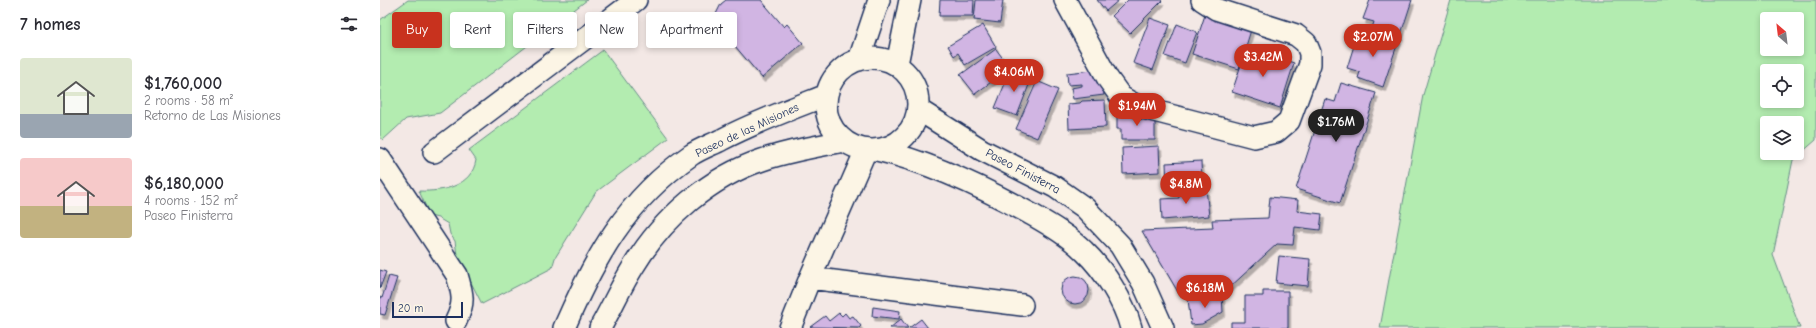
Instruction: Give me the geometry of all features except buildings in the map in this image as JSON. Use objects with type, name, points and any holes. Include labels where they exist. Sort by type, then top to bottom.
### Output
[{"type":"street","points":[[434,152],[636,0]]},
{"type":"street","points":[[859,60],[879,0]]},
{"type":"street","points":[[897,64],[910,0]]},
{"type":"street","points":[[1065,0],[1108,79],[1121,97],[1139,107],[1254,137],[1276,132],[1289,120],[1310,64],[1310,53],[1306,43],[1296,35],[1216,9],[1202,0]]},
{"type":"street","points":[[790,328],[810,278],[872,150],[897,143],[912,129],[919,110],[918,92],[910,76],[897,64],[878,58],[859,60],[848,65],[838,73],[831,83],[827,95],[827,112],[833,128],[845,141],[855,147],[872,150],[895,154],[956,177],[1004,200],[1058,229],[1084,250],[1109,281],[1129,320],[1131,328]]},
{"type":"street","name":"Paseo de las Misiones","points":[[564,328],[582,286],[604,246],[631,208],[663,178],[698,151],[757,123],[827,95]]},
{"type":"street","name":"Paseo Finisterra","points":[[919,110],[982,150],[1055,186],[1085,208],[1120,245],[1143,283],[1163,328]]},
{"type":"street","points":[[600,328],[635,263],[658,231],[689,201],[725,177],[761,160],[800,149],[845,141]]},
{"type":"street","points":[[380,159],[457,275],[463,295],[462,307],[456,321]]},
{"type":"street","points":[[810,278],[1022,305]]},
{"type":"green space","points":[[408,0],[587,0],[571,12],[513,12],[513,48],[525,48],[440,113],[406,119],[383,140],[380,136],[380,20]]},
{"type":"green space","points":[[1451,0],[1816,0],[1816,140],[1804,150],[1804,116],[1760,116],[1760,160],[1793,160],[1773,255],[1800,328],[1380,328],[1423,95]]},
{"type":"green space","points":[[603,50],[668,138],[596,192],[555,258],[552,268],[482,304],[457,255],[455,241],[450,234],[448,224],[438,218],[430,216],[419,191],[447,188],[455,186],[463,181],[469,176],[476,160],[469,150]]}]
